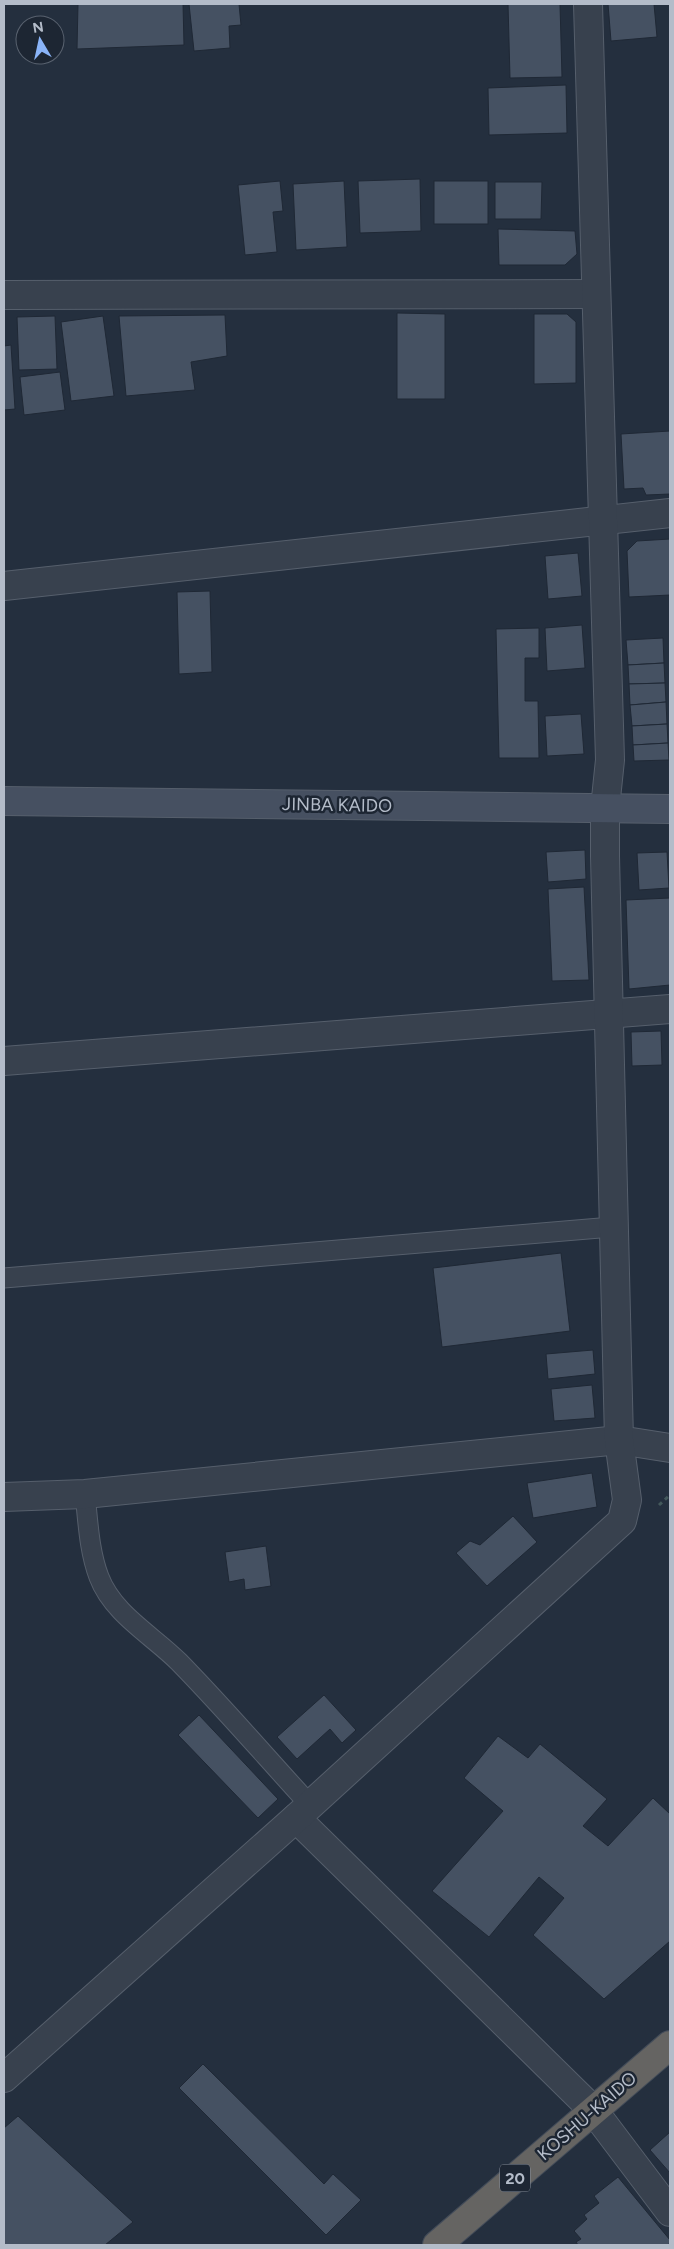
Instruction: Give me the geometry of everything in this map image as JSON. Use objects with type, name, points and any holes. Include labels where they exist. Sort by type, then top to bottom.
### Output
[{"type":"highway","name":"KOSHU-KAIDO","points":[[437,2245],[670,2045]]},
{"type":"main road","name":"JINBA KAIDO","points":[[4,801],[670,809]]},
{"type":"street","points":[[4,2078],[303,1811],[622,1521],[627,1500],[619,1440],[612,1227],[610,1014],[605,808],[610,760],[588,4]]},
{"type":"street","points":[[4,295],[595,294]]},
{"type":"street","points":[[4,586],[568,523],[603,522],[670,513]]},
{"type":"street","points":[[4,1061],[670,1009]]},
{"type":"street","points":[[4,1498],[85,1494],[619,1440],[670,1448]]},
{"type":"street","points":[[303,1811],[593,2110],[670,2212]]},
{"type":"lane","points":[[4,1278],[612,1227]]},
{"type":"lane","points":[[85,1494],[92,1553],[99,1578],[114,1602],[140,1629],[178,1660],[303,1811]]},
{"type":"building","points":[[78,4],[183,4],[184,45],[77,49]]},
{"type":"building","points":[[189,4],[239,4],[241,25],[229,26],[230,48],[194,51]]},
{"type":"building","points":[[508,4],[560,4],[562,77],[510,78]]},
{"type":"building","points":[[608,4],[654,4],[657,37],[611,41]]},
{"type":"building","points":[[566,85],[567,133],[489,135],[488,88]]},
{"type":"building","points":[[420,179],[421,231],[360,233],[358,181]]},
{"type":"building","points":[[280,181],[283,211],[273,212],[277,252],[245,255],[238,185]]},
{"type":"building","points":[[344,181],[347,247],[296,250],[293,184]]},
{"type":"building","points":[[434,181],[488,181],[488,224],[434,224]]},
{"type":"building","points":[[495,182],[542,182],[541,219],[495,219]]},
{"type":"building","points":[[498,229],[575,231],[577,254],[565,265],[499,265]]},
{"type":"building","points":[[397,313],[445,314],[445,399],[397,399]]},
{"type":"building","points":[[534,314],[567,314],[576,322],[576,383],[534,384]]},
{"type":"building","points":[[225,315],[227,356],[191,362],[195,390],[126,396],[119,316]]},
{"type":"building","points":[[55,316],[57,369],[19,370],[17,317]]},
{"type":"building","points":[[103,316],[114,396],[71,401],[61,322]]},
{"type":"building","points":[[11,345],[15,409],[4,410],[4,346]]},
{"type":"building","points":[[60,372],[65,410],[24,415],[20,377]]},
{"type":"building","points":[[670,431],[670,494],[646,495],[643,488],[624,489],[621,434]]},
{"type":"building","points":[[670,539],[670,595],[629,597],[627,551],[637,541]]},
{"type":"building","points":[[578,553],[582,596],[548,599],[545,556]]},
{"type":"building","points":[[210,591],[212,672],[179,674],[177,592]]},
{"type":"building","points":[[582,625],[585,668],[547,671],[545,628]]},
{"type":"building","points":[[539,628],[539,658],[525,658],[525,701],[538,701],[539,758],[499,758],[496,629]]},
{"type":"building","points":[[663,638],[664,663],[628,665],[626,640]]},
{"type":"building","points":[[664,663],[665,683],[629,684],[628,665]]},
{"type":"building","points":[[665,683],[666,702],[630,705],[629,684]]},
{"type":"building","points":[[666,702],[667,724],[632,726],[630,705]]},
{"type":"building","points":[[581,714],[584,754],[547,756],[545,716]]},
{"type":"building","points":[[667,724],[668,743],[633,745],[632,726]]},
{"type":"building","points":[[668,743],[669,760],[634,761],[633,745]]},
{"type":"building","points":[[585,850],[586,879],[548,882],[546,852]]},
{"type":"building","points":[[667,852],[669,888],[639,890],[637,853]]},
{"type":"building","points":[[584,887],[589,980],[552,981],[548,889]]},
{"type":"building","points":[[670,898],[670,985],[629,989],[626,900]]},
{"type":"building","points":[[661,1031],[662,1065],[632,1066],[631,1032]]},
{"type":"building","points":[[561,1253],[570,1331],[442,1347],[433,1268]]},
{"type":"building","points":[[593,1350],[595,1374],[548,1379],[546,1354]]},
{"type":"building","points":[[592,1385],[595,1418],[554,1421],[551,1389]]},
{"type":"building","points":[[592,1473],[597,1507],[533,1518],[527,1483]]},
{"type":"building","points":[[513,1516],[537,1542],[487,1586],[456,1553],[470,1541],[480,1545]]},
{"type":"building","points":[[266,1546],[271,1586],[245,1590],[244,1579],[229,1582],[225,1552]]},
{"type":"building","points":[[324,1695],[356,1730],[342,1743],[330,1729],[297,1759],[277,1737]]},
{"type":"building","points":[[199,1715],[278,1799],[258,1818],[178,1735]]},
{"type":"building","points":[[498,1736],[528,1758],[540,1744],[607,1799],[583,1826],[608,1846],[653,1798],[670,1814],[670,1941],[604,1999],[533,1935],[564,1898],[539,1877],[489,1937],[432,1891],[503,1811],[464,1778]]},
{"type":"building","points":[[203,2064],[324,2184],[333,2174],[361,2200],[326,2235],[179,2088]]},
{"type":"building","points":[[18,2116],[133,2222],[105,2245],[4,2245],[4,2128]]},
{"type":"building","points":[[670,2132],[670,2173],[650,2150]]},
{"type":"building","points":[[618,2177],[670,2240],[669,2245],[578,2245],[576,2242],[581,2239],[574,2231],[587,2219],[584,2215],[599,2203],[594,2196]]}]
